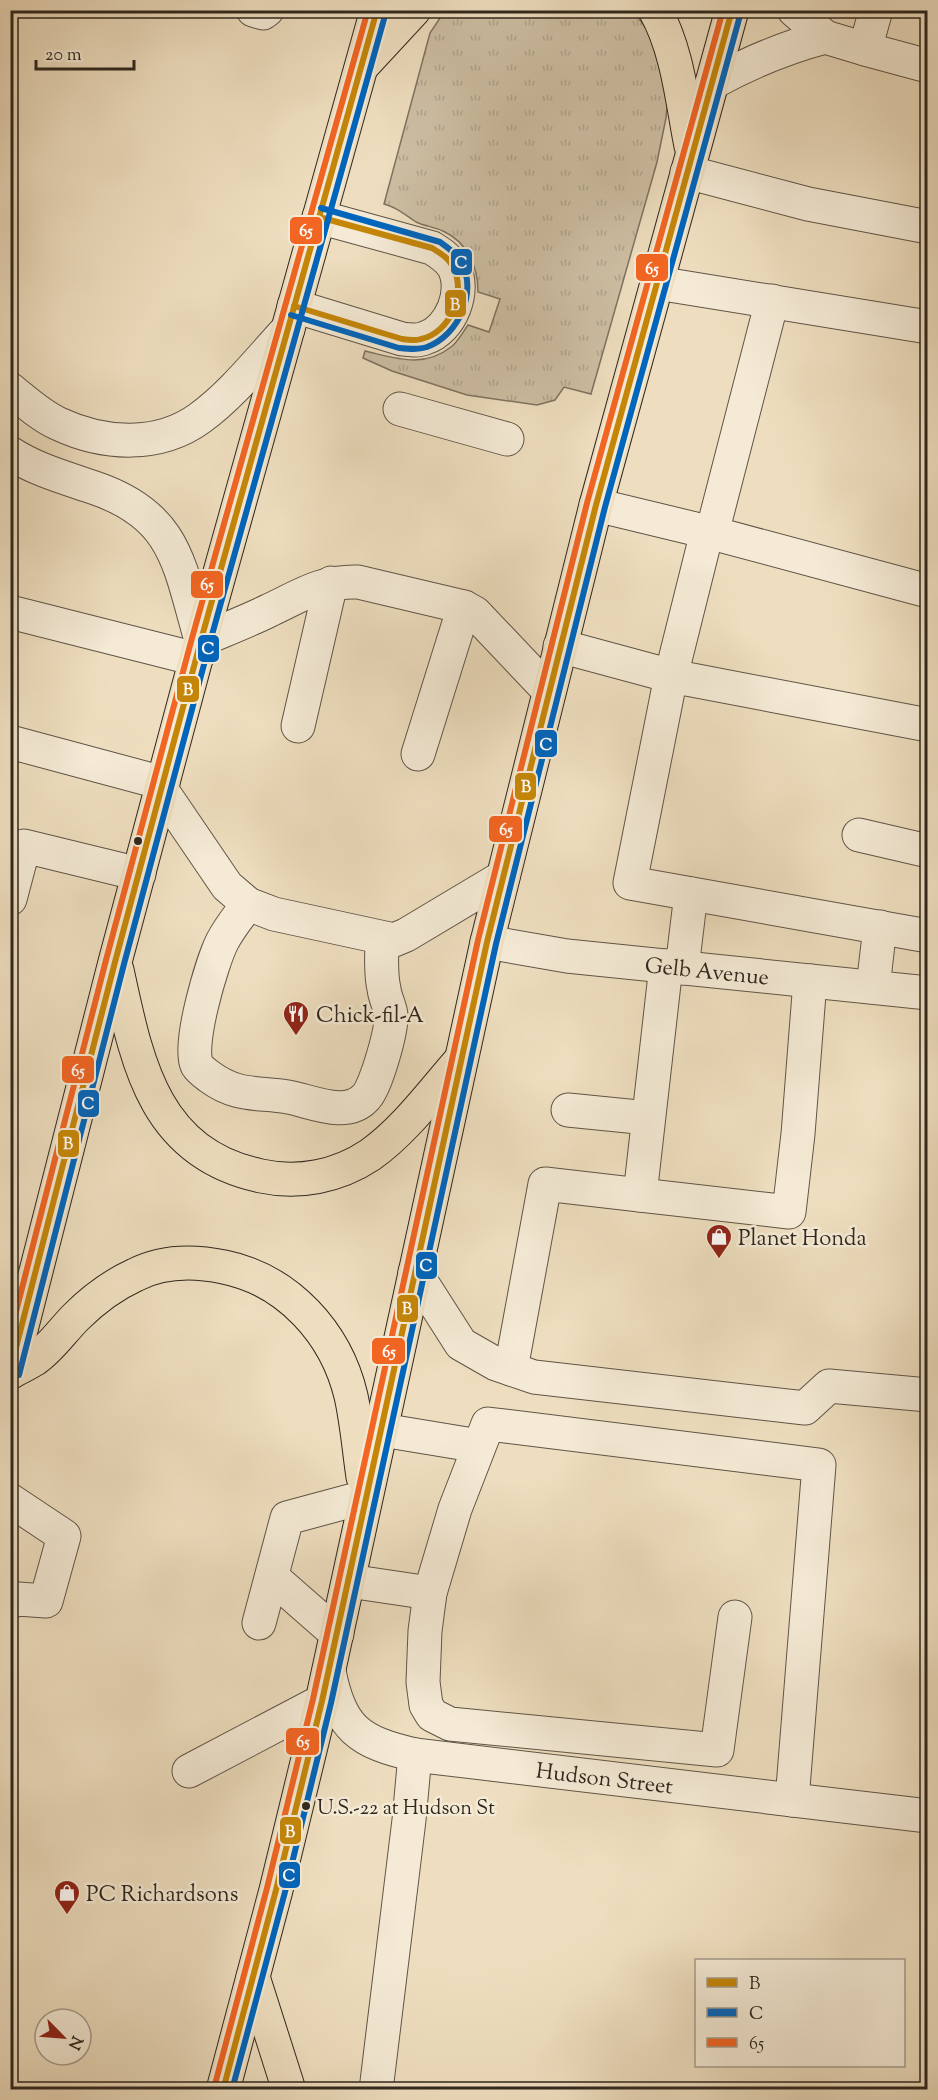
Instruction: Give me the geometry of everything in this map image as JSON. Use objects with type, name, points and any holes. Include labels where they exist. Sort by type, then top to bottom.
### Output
[{"type":"highway","points":[[11,1373],[21,1292],[115,962],[199,649],[377,10]]},
{"type":"highway","points":[[360,69],[414,10]]},
{"type":"highway","points":[[655,10],[677,70],[689,163]]},
{"type":"highway","points":[[223,2090],[254,1977],[337,1634],[487,942],[596,505],[732,10]]},
{"type":"highway","points":[[115,962],[130,1032],[146,1078],[171,1124],[197,1149],[231,1167],[252,1174],[273,1179],[292,1180],[332,1173],[352,1165],[370,1155],[388,1140],[461,1059]]},
{"type":"highway","points":[[11,1373],[44,1352],[76,1317],[97,1299],[137,1274],[174,1264],[196,1263],[237,1270],[258,1277],[291,1298],[307,1314],[333,1350],[351,1395],[365,1497]]},
{"type":"highway","points":[[254,1977],[289,2090]]},
{"type":"street","points":[[253,10],[263,13],[267,10]]},
{"type":"street","points":[[794,10],[825,38],[927,66]]},
{"type":"street","points":[[865,49],[876,10]]},
{"type":"street","points":[[712,83],[773,52],[825,38]]},
{"type":"street","points":[[689,163],[808,204],[927,227]]},
{"type":"street","points":[[10,389],[41,414],[76,431],[113,440],[149,439],[182,429],[200,418],[231,390],[291,318],[402,339],[426,338],[440,331],[448,321],[459,286],[453,265],[443,255],[432,248],[319,217]]},
{"type":"street","points":[[657,283],[927,327]]},
{"type":"street","points":[[772,301],[671,676],[630,883],[927,936]]},
{"type":"street","points":[[400,409],[507,440]]},
{"type":"street","points":[[10,453],[36,467],[124,500],[152,519],[162,530],[176,559],[199,649]]},
{"type":"street","points":[[596,505],[709,532],[927,591]]},
{"type":"street","points":[[10,612],[199,649],[306,591],[330,583],[358,582],[464,607],[482,619],[549,691]]},
{"type":"street","points":[[298,726],[330,583]]},
{"type":"street","points":[[418,754],[464,607]]},
{"type":"street","points":[[560,646],[671,676],[927,725]]},
{"type":"street","points":[[10,742],[162,786],[227,886],[249,904],[274,914],[394,940],[503,878]]},
{"type":"street","points":[[859,835],[927,851]]},
{"type":"street","points":[[10,899],[17,845],[139,874]]},
{"type":"street","points":[[640,1195],[648,1118],[674,967],[692,894]]},
{"type":"street","points":[[249,904],[230,928],[217,953],[195,1035],[196,1064],[203,1072],[229,1089],[249,1094],[286,1097],[332,1107],[356,1105],[366,1098],[377,1075],[391,1023],[391,1013],[382,979],[382,939]]},
{"type":"street","points":[[873,987],[880,927]]},
{"type":"street","name":"Gelb Avenue","points":[[487,942],[537,952],[927,993]]},
{"type":"street","points":[[511,1369],[545,1184],[789,1212],[798,1134],[810,981]]},
{"type":"street","points":[[568,1110],[648,1118]]},
{"type":"street","points":[[415,1272],[461,1344],[495,1364],[534,1377],[805,1408],[829,1386],[927,1395]]},
{"type":"street","points":[[735,1617],[717,1750],[450,1724],[432,1715],[426,1705],[423,1682],[425,1631],[430,1593],[455,1509],[488,1424],[819,1465],[792,1800]]},
{"type":"street","points":[[382,1430],[479,1446]]},
{"type":"street","points":[[260,1623],[287,1518],[365,1497]]},
{"type":"street","points":[[10,1500],[64,1536],[46,1601],[18,1599],[10,1602]]},
{"type":"street","points":[[272,1577],[337,1634]]},
{"type":"street","points":[[349,1581],[430,1593]]},
{"type":"street","points":[[189,1771],[325,1686]]},
{"type":"street","name":"Hudson Street","points":[[325,1686],[355,1730],[374,1744],[415,1755],[927,1816]]},
{"type":"street","points":[[376,2090],[415,1755]]},
{"type":"green space","points":[[449,10],[633,11],[649,32],[668,95],[666,118],[657,162],[591,394],[564,387],[555,400],[537,405],[467,395],[392,371],[363,358],[365,351],[409,360],[420,360],[441,354],[456,342],[468,325],[489,332],[500,299],[478,292],[476,273],[470,256],[459,242],[443,231],[416,222],[397,209],[384,204],[430,33],[440,18]]},
{"type":"transit line","name":"65","points":[[10,1335],[106,960],[192,638],[368,10]]},
{"type":"transit line","name":"B","points":[[10,1371],[115,962],[201,640],[377,10]]},
{"type":"transit line","name":"65","points":[[214,2088],[267,1888],[313,1699],[478,940],[587,503],[723,10]]},
{"type":"transit line","name":"B","points":[[223,2090],[276,1890],[322,1701],[487,942],[596,505],[732,10]]},
{"type":"transit line","name":"C","points":[[19,1375],[124,964],[210,642],[386,12]]},
{"type":"transit line","name":"C","points":[[232,2090],[285,1892],[331,1703],[496,944],[605,507],[741,12]]},
{"type":"transit line","name":"C","points":[[291,315],[399,348],[417,349],[427,347],[448,333],[456,323],[466,299],[466,273],[461,261],[440,242],[321,208]]},
{"type":"transit line","name":"B","points":[[294,306],[402,339],[414,340],[431,335],[440,329],[448,320],[457,300],[457,277],[453,267],[447,258],[432,248],[319,217]]},
{"type":"place","name":"Chick-fil-A","points":[[296,1037]]},
{"type":"place","name":"Planet Honda","points":[[719,1260]]},
{"type":"place","name":"U.S.-22 at Hudson St","points":[[306,1806]]},
{"type":"place","name":"PC Richardsons","points":[[67,1916]]}]
